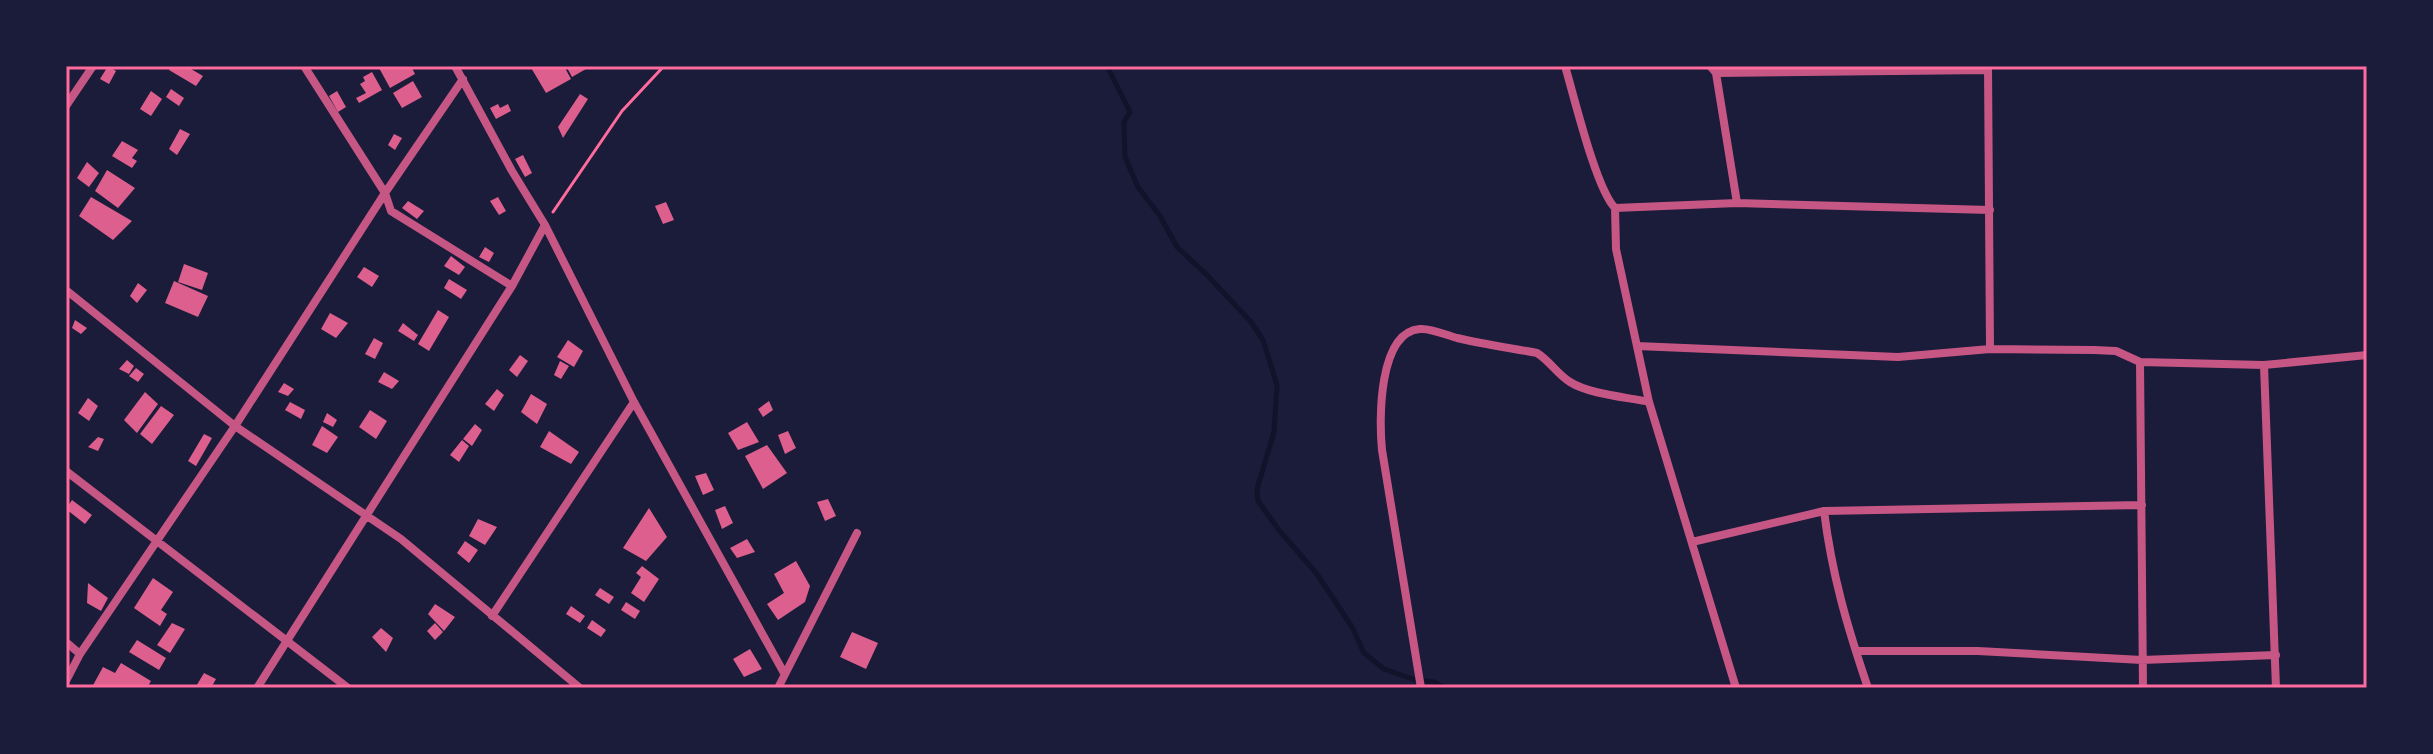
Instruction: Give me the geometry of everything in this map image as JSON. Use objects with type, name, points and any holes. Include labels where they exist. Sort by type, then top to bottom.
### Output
[{"type":"street","points":[[66,106],[93,66]]},
{"type":"street","points":[[304,66],[385,193],[391,211],[512,286]]},
{"type":"street","points":[[455,66],[545,225],[634,402],[784,673]]},
{"type":"street","points":[[1565,66],[1596,169],[1615,208],[1616,249],[1649,402],[1736,688]]},
{"type":"street","points":[[1737,203],[1713,69],[1988,68],[1990,349]]},
{"type":"street","points":[[66,681],[80,654],[235,426],[385,193],[463,79]]},
{"type":"street","points":[[1615,208],[1737,203],[1990,210]]},
{"type":"street","points":[[257,688],[512,286],[545,225]]},
{"type":"street","points":[[66,290],[235,426],[401,539],[580,688]]},
{"type":"street","points":[[1421,688],[1379,425],[1386,369],[1394,348],[1404,335],[1421,328],[1456,338],[1537,353],[1579,387],[1649,402]]},
{"type":"street","points":[[1637,346],[1898,357],[1990,349],[2116,351],[2140,362],[2264,365],[2367,355]]},
{"type":"street","points":[[2140,362],[2143,688]]},
{"type":"street","points":[[2264,365],[2276,688]]},
{"type":"street","points":[[492,616],[634,402]]},
{"type":"street","points":[[66,471],[348,688]]},
{"type":"street","points":[[1692,542],[1824,511],[2142,505]]},
{"type":"street","points":[[1824,511],[1833,572],[1868,688]]},
{"type":"street","points":[[778,688],[857,533]]},
{"type":"street","points":[[66,642],[80,654]]},
{"type":"street","points":[[1856,651],[1978,651],[2142,660],[2276,655]]},
{"type":"path","points":[[545,225],[622,111],[664,66]]},
{"type":"building","points":[[108,66],[116,71],[109,84],[100,79]]},
{"type":"building","points":[[171,66],[186,66],[203,76],[196,86],[169,70]]},
{"type":"building","points":[[378,66],[411,66],[415,74],[390,88]]},
{"type":"building","points":[[530,66],[564,66],[571,79],[546,93]]},
{"type":"building","points":[[566,66],[584,66],[586,69],[572,77]]},
{"type":"building","points":[[372,72],[382,90],[359,103],[356,98],[366,93],[360,84],[365,81],[363,77]]},
{"type":"building","points":[[413,81],[422,97],[402,108],[393,93]]},
{"type":"building","points":[[171,89],[184,98],[179,106],[166,97]]},
{"type":"building","points":[[151,91],[162,99],[151,116],[140,109]]},
{"type":"building","points":[[337,91],[346,107],[338,112],[329,96]]},
{"type":"building","points":[[580,94],[588,99],[563,138],[558,127]]},
{"type":"building","points":[[498,104],[500,108],[508,104],[511,111],[496,119],[490,108]]},
{"type":"building","points":[[180,129],[190,134],[177,155],[169,149]]},
{"type":"building","points":[[394,134],[402,138],[395,150],[388,145]]},
{"type":"building","points":[[122,141],[138,150],[132,158],[137,161],[132,168],[112,156]]},
{"type":"building","points":[[523,155],[532,173],[525,177],[515,159]]},
{"type":"building","points":[[87,162],[99,173],[89,187],[77,178]]},
{"type":"building","points":[[107,170],[135,188],[118,208],[95,191]]},
{"type":"building","points":[[91,197],[132,221],[113,240],[79,216]]},
{"type":"building","points":[[498,197],[506,211],[499,215],[490,201]]},
{"type":"building","points":[[408,201],[424,211],[417,219],[402,208]]},
{"type":"building","points":[[666,202],[674,220],[663,224],[655,206]]},
{"type":"building","points":[[485,247],[494,253],[489,262],[479,257]]},
{"type":"building","points":[[451,256],[465,267],[459,275],[444,266]]},
{"type":"building","points":[[184,264],[208,273],[202,290],[178,282]]},
{"type":"building","points":[[364,267],[379,276],[372,287],[357,277]]},
{"type":"building","points":[[449,279],[467,290],[461,299],[444,288]]},
{"type":"building","points":[[174,281],[208,296],[198,317],[165,303]]},
{"type":"building","points":[[138,283],[147,290],[137,303],[130,296]]},
{"type":"building","points":[[438,310],[449,317],[429,351],[418,344]]},
{"type":"building","points":[[330,313],[348,323],[336,338],[321,329]]},
{"type":"building","points":[[75,320],[87,328],[81,334],[72,328]]},
{"type":"building","points":[[403,323],[418,335],[414,341],[398,331]]},
{"type":"building","points":[[374,338],[383,343],[375,359],[365,354]]},
{"type":"building","points":[[568,340],[583,351],[574,367],[557,357]]},
{"type":"building","points":[[520,355],[528,361],[517,377],[509,370]]},
{"type":"building","points":[[127,360],[134,366],[129,374],[119,369]]},
{"type":"building","points":[[560,361],[569,366],[561,379],[554,375]]},
{"type":"building","points":[[136,368],[144,374],[138,382],[129,376]]},
{"type":"building","points":[[384,372],[399,381],[392,389],[378,382]]},
{"type":"building","points":[[284,383],[294,389],[288,396],[278,392]]},
{"type":"building","points":[[497,389],[504,395],[494,411],[485,404]]},
{"type":"building","points":[[145,392],[158,404],[137,433],[124,420]]},
{"type":"building","points":[[531,394],[547,404],[537,424],[521,412]]},
{"type":"building","points":[[88,398],[98,406],[89,421],[78,413]]},
{"type":"building","points":[[769,401],[773,410],[763,417],[758,409]]},
{"type":"building","points":[[290,402],[305,410],[301,419],[285,410]]},
{"type":"building","points":[[161,406],[174,415],[152,444],[140,434]]},
{"type":"building","points":[[370,410],[387,421],[376,439],[359,427]]},
{"type":"building","points":[[327,413],[337,420],[333,427],[323,422]]},
{"type":"building","points":[[747,422],[759,442],[738,450],[728,433]]},
{"type":"building","points":[[475,424],[482,430],[472,446],[463,439]]},
{"type":"building","points":[[322,426],[338,437],[327,453],[312,445]]},
{"type":"building","points":[[549,431],[579,452],[571,464],[540,447]]},
{"type":"building","points":[[788,431],[796,448],[785,454],[778,435]]},
{"type":"building","points":[[204,434],[212,438],[196,466],[188,461]]},
{"type":"building","points":[[98,437],[104,439],[98,451],[88,447]]},
{"type":"building","points":[[462,440],[469,446],[459,462],[450,455]]},
{"type":"building","points":[[767,445],[787,473],[763,489],[745,456]]},
{"type":"building","points":[[706,473],[714,490],[703,495],[695,476]]},
{"type":"building","points":[[828,499],[836,516],[825,521],[817,502]]},
{"type":"building","points":[[72,500],[92,515],[85,524],[66,509]]},
{"type":"building","points":[[725,506],[733,523],[722,529],[715,510]]},
{"type":"building","points":[[649,508],[667,537],[646,561],[623,548]]},
{"type":"building","points":[[478,519],[497,527],[485,545],[469,536]]},
{"type":"building","points":[[747,539],[755,552],[737,558],[730,548]]},
{"type":"building","points":[[465,541],[478,550],[469,563],[457,553]]},
{"type":"building","points":[[796,561],[810,586],[805,602],[778,620],[767,604],[784,593],[774,574]]},
{"type":"building","points":[[642,566],[659,579],[644,602],[631,593],[641,577],[636,573]]},
{"type":"building","points":[[153,578],[173,592],[161,610],[167,614],[160,626],[134,608]]},
{"type":"building","points":[[88,583],[108,598],[101,611],[87,603]]},
{"type":"building","points":[[600,588],[614,597],[609,604],[595,595]]},
{"type":"building","points":[[626,602],[640,611],[635,619],[621,610]]},
{"type":"building","points":[[435,604],[455,617],[444,631],[428,614]]},
{"type":"building","points":[[571,606],[585,616],[580,623],[566,614]]},
{"type":"building","points":[[592,620],[606,630],[601,637],[587,628]]},
{"type":"building","points":[[172,623],[185,629],[170,653],[157,645]]},
{"type":"building","points":[[435,623],[443,632],[435,640],[427,631]]},
{"type":"building","points":[[381,628],[393,638],[386,652],[372,637]]},
{"type":"building","points":[[852,632],[878,643],[866,669],[840,657]]},
{"type":"building","points":[[137,640],[166,658],[159,670],[129,652]]},
{"type":"building","points":[[750,649],[762,669],[744,677],[733,659]]},
{"type":"building","points":[[121,663],[151,681],[147,688],[92,687],[103,667],[115,673]]},
{"type":"building","points":[[204,673],[216,679],[211,688],[195,688]]},
{"type":"waterway","points":[[1107,66],[1130,112],[1124,122],[1125,157],[1138,187],[1160,216],[1177,247],[1251,322],[1263,340],[1277,385],[1274,432],[1257,489],[1258,501],[1317,574],[1352,627],[1364,653],[1384,669],[1446,688]]}]
